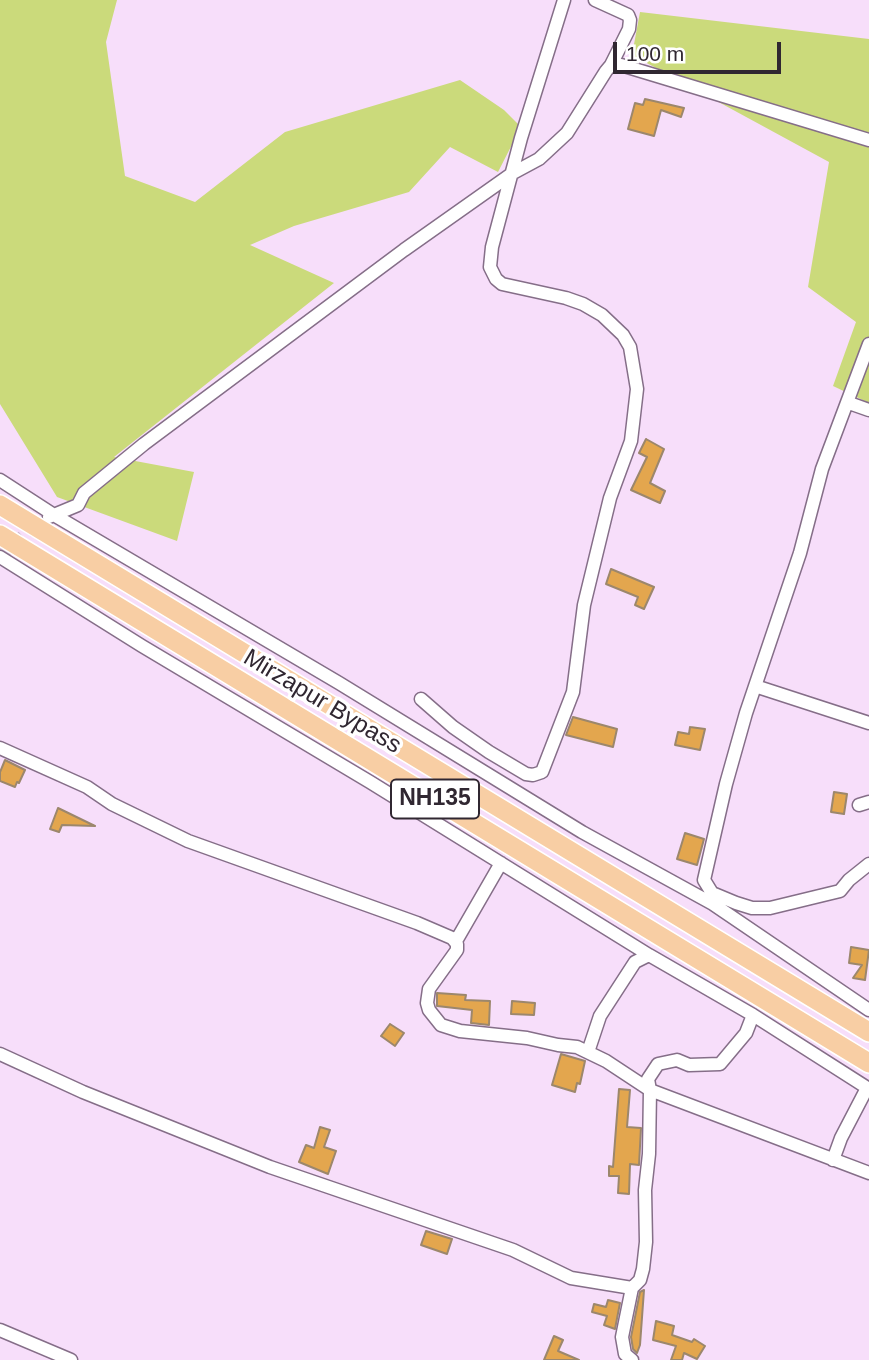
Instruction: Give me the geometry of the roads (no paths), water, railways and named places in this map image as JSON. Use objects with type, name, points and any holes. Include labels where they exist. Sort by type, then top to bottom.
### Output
[{"type":"highway","name":"NH135","points":[[0,505],[869,1031]]},
{"type":"highway","name":"Mirzapur Bypass","points":[[0,535],[869,1063]]},
{"type":"street","points":[[421,699],[446,722],[526,774],[542,772],[573,692],[584,605],[610,498],[631,441],[637,389],[630,347],[615,325],[602,315],[566,298],[502,284],[492,273],[492,247],[521,138],[564,0]]},
{"type":"street","points":[[48,517],[78,505],[84,493],[132,453],[404,250],[513,173],[539,159],[567,132],[611,65],[629,29],[625,14],[595,0]]},
{"type":"street","points":[[611,65],[621,65],[869,140]]},
{"type":"street","points":[[869,344],[822,469],[800,553],[755,686],[726,784],[704,884],[712,893],[744,906],[769,908],[840,891],[869,864]]},
{"type":"street","points":[[849,402],[869,410]]},
{"type":"street","points":[[0,480],[48,517],[339,683],[582,832],[713,904],[869,1010]]},
{"type":"street","points":[[0,557],[649,955],[754,1015],[868,1088],[841,1138],[833,1160]]},
{"type":"street","points":[[755,686],[869,723]]},
{"type":"street","points":[[0,748],[87,787],[112,804],[188,841],[416,923],[456,941]]},
{"type":"street","points":[[521,795],[533,775]]},
{"type":"street","points":[[501,863],[456,941],[457,950],[429,989],[429,1010],[441,1025],[460,1031],[577,1046],[650,1090],[869,1173]]},
{"type":"street","points":[[588,1052],[600,1016],[635,962],[649,955]]},
{"type":"street","points":[[632,1360],[625,1354],[622,1337],[632,1288],[640,1279],[646,1242],[645,1190],[649,1154],[650,1090],[648,1079],[658,1064],[677,1060],[689,1065],[720,1064],[746,1033],[754,1015]]},
{"type":"street","points":[[0,1054],[83,1092],[270,1167],[513,1250],[571,1278],[632,1288]]},
{"type":"street","points":[[0,1330],[71,1360]]},
{"type":"tunnel","points":[[0,556],[39,522]]}]
